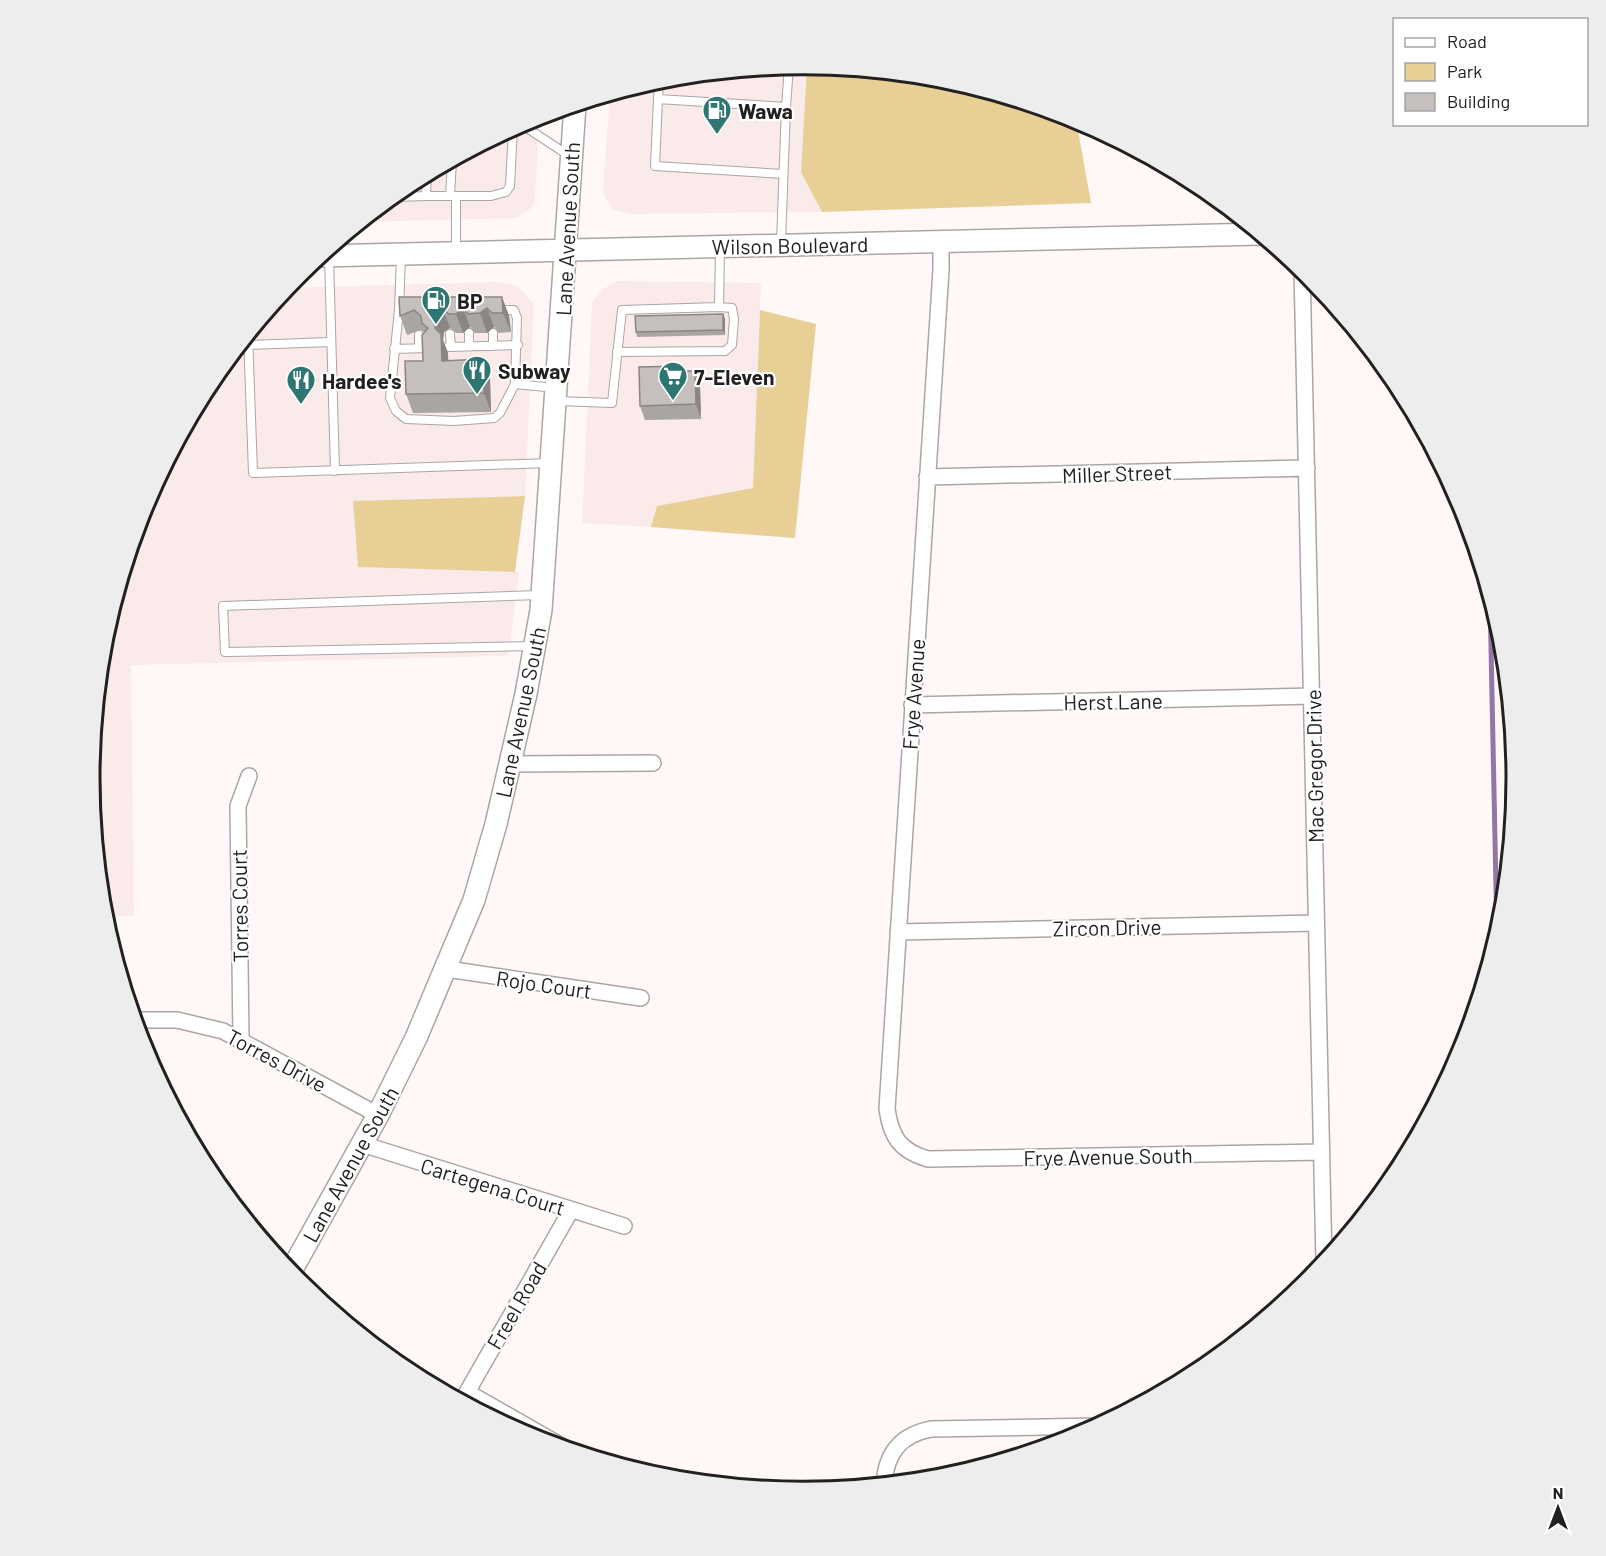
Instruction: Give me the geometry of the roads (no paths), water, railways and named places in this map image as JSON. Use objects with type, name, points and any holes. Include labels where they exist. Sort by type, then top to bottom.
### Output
[{"type":"main road","name":"Lane Avenue South","points":[[295,1264],[378,1115],[447,969],[474,900],[511,764],[542,595],[574,113]]},
{"type":"main road","name":"Wilson Boulevard","points":[[332,256],[1249,234]]},
{"type":"street","name":"Frye Avenue","points":[[898,1144],[890,1129],[887,1109],[941,242]]},
{"type":"street","name":"Mac Gregor Drive","points":[[1302,283],[1324,1251]]},
{"type":"street","name":"Miller Street","points":[[927,477],[1307,468]]},
{"type":"street","name":"Herst Lane","points":[[912,705],[1313,696]]},
{"type":"street","points":[[511,764],[653,763]]},
{"type":"street","name":"Torres Court","points":[[241,1039],[238,806],[249,776]]},
{"type":"street","name":"Zircon Drive","points":[[898,932],[1316,923]]},
{"type":"street","name":"Rojo Court","points":[[447,969],[642,998]]},
{"type":"street","name":"Torres Drive","points":[[143,1020],[177,1020],[196,1023],[241,1039],[378,1115]]},
{"type":"street","name":"Cartegena Court","points":[[362,1144],[624,1226]]},
{"type":"street","name":"Frye Avenue South","points":[[898,1144],[911,1154],[928,1159],[1321,1152]]},
{"type":"street","name":"Freel Road","points":[[465,1395],[571,1210]]},
{"type":"street","points":[[885,1476],[891,1453],[900,1441],[914,1432],[931,1429],[1073,1426]]},
{"type":"lane","points":[[781,245],[788,76]]},
{"type":"lane","points":[[658,91],[655,166],[783,174]]},
{"type":"lane","points":[[658,99],[786,107]]},
{"type":"lane","points":[[529,131],[570,157]]},
{"type":"lane","points":[[407,197],[490,196],[506,192],[510,186],[512,138]]},
{"type":"lane","points":[[452,169],[456,253]]},
{"type":"lane","points":[[426,196],[427,184]]},
{"type":"lane","points":[[719,307],[720,246]]},
{"type":"lane","points":[[401,254],[399,310],[390,398],[396,411],[406,419],[454,421],[494,418],[500,413],[515,384],[518,345],[514,310],[490,312]]},
{"type":"lane","points":[[325,263],[331,342],[335,471]]},
{"type":"lane","points":[[515,384],[612,403],[622,310],[732,308],[734,319],[732,345],[725,351],[618,352]]},
{"type":"lane","points":[[399,310],[419,310],[419,316]]},
{"type":"lane","points":[[450,333],[450,347],[518,345]]},
{"type":"lane","points":[[469,333],[469,346]]},
{"type":"lane","points":[[492,333],[493,346]]},
{"type":"lane","points":[[419,335],[419,348]]},
{"type":"lane","points":[[331,342],[249,345],[253,473],[551,463]]},
{"type":"lane","points":[[394,349],[429,348]]},
{"type":"lane","points":[[534,646],[225,652],[223,606],[542,595]]},
{"type":"waterway","points":[[1491,635],[1496,892]]},
{"type":"place","name":"Wawa","points":[[717,136]]},
{"type":"place","name":"BP","points":[[436,326]]},
{"type":"place","name":"Subway","points":[[477,396]]},
{"type":"place","name":"7-Eleven","points":[[673,402]]},
{"type":"place","name":"Hardee's","points":[[301,406]]}]
